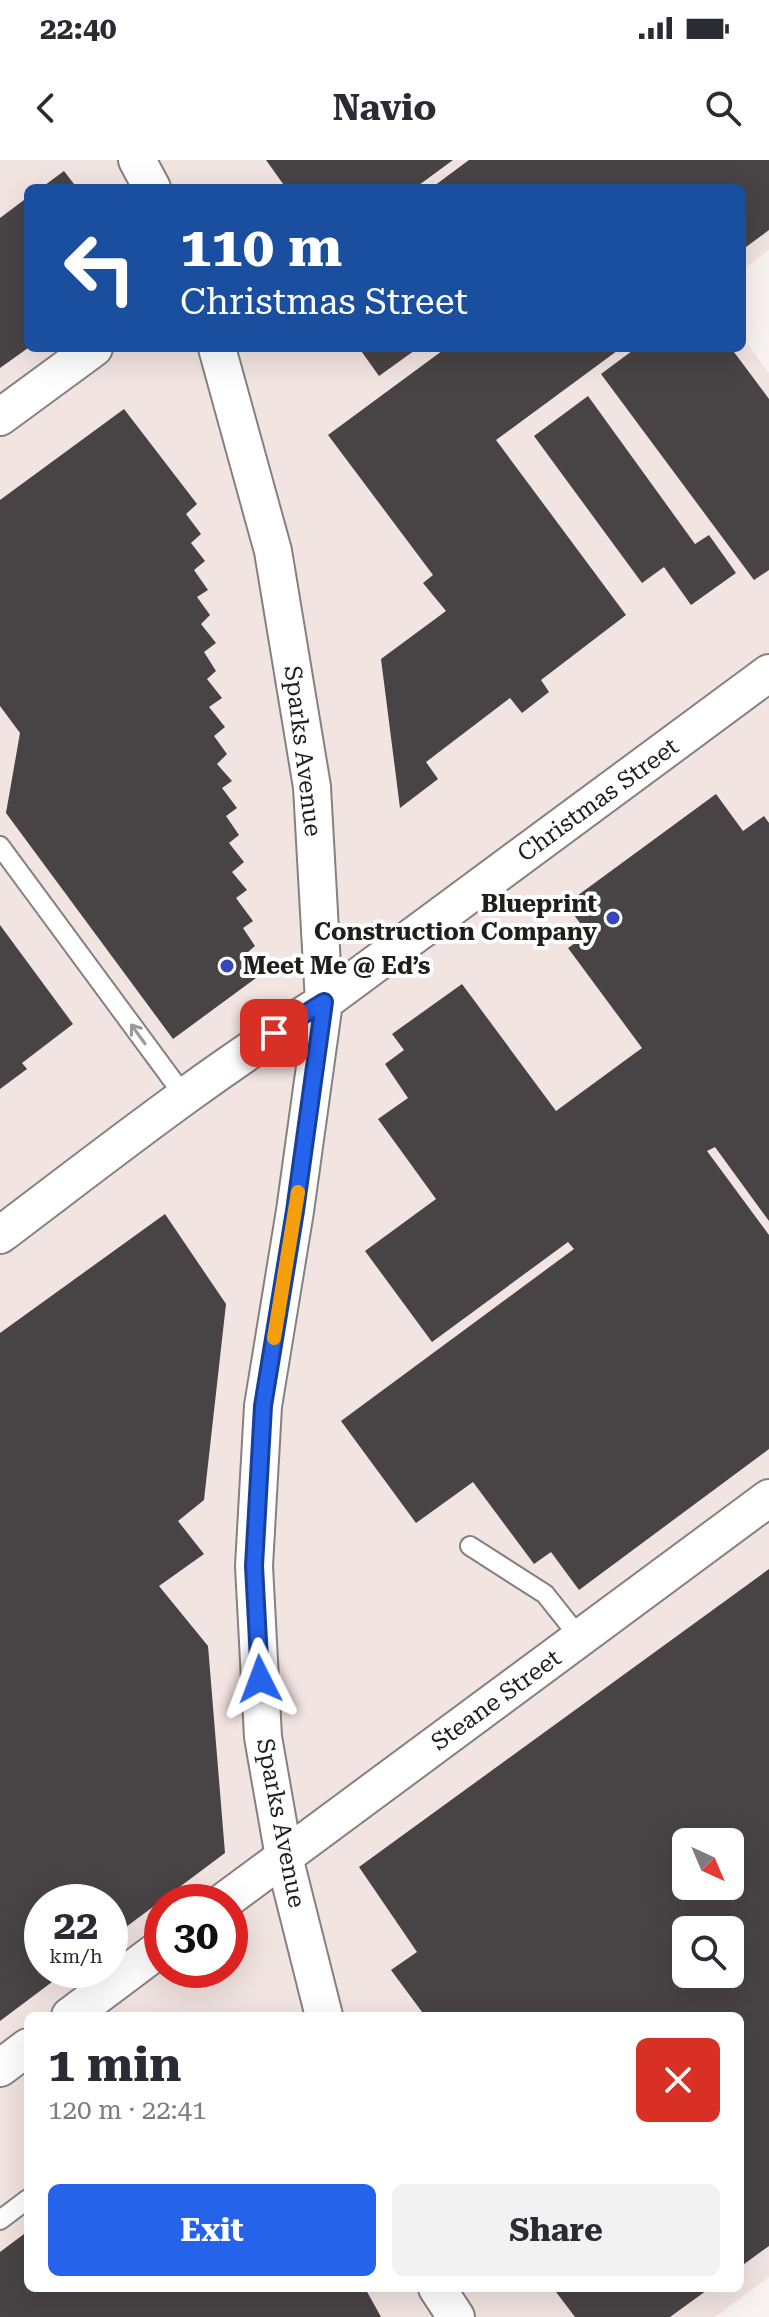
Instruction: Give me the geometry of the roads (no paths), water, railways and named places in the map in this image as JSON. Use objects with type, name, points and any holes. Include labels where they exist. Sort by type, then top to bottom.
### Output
[{"type":"street","points":[[137,160],[150,184]]},
{"type":"street","points":[[0,417],[89,352]]},
{"type":"street","name":"Sparks Avenue","points":[[218,352],[273,551],[312,787],[324,1002],[295,1211],[263,1406],[254,1566],[263,1737],[284,1857],[323,2012]]},
{"type":"street","name":"Christmas Street","points":[[0,1235],[185,1097],[274,1033],[324,1002],[769,673]]},
{"type":"street","name":"Steane Street","points":[[247,1884],[769,1498]]},
{"type":"street","points":[[75,2012],[144,1960]]},
{"type":"street","points":[[0,2068],[24,2050]]},
{"type":"street","points":[[440,2292],[456,2317]]},
{"type":"lane","points":[[0,846],[185,1097]]},
{"type":"lane","points":[[470,1546],[545,1594],[580,1638]]},
{"type":"lane","points":[[0,2220],[24,2202]]},
{"type":"place","name":"Blueprint Construction Company","points":[[613,918]]},
{"type":"place","name":"Meet Me @ Ed’s","points":[[227,966]]}]
